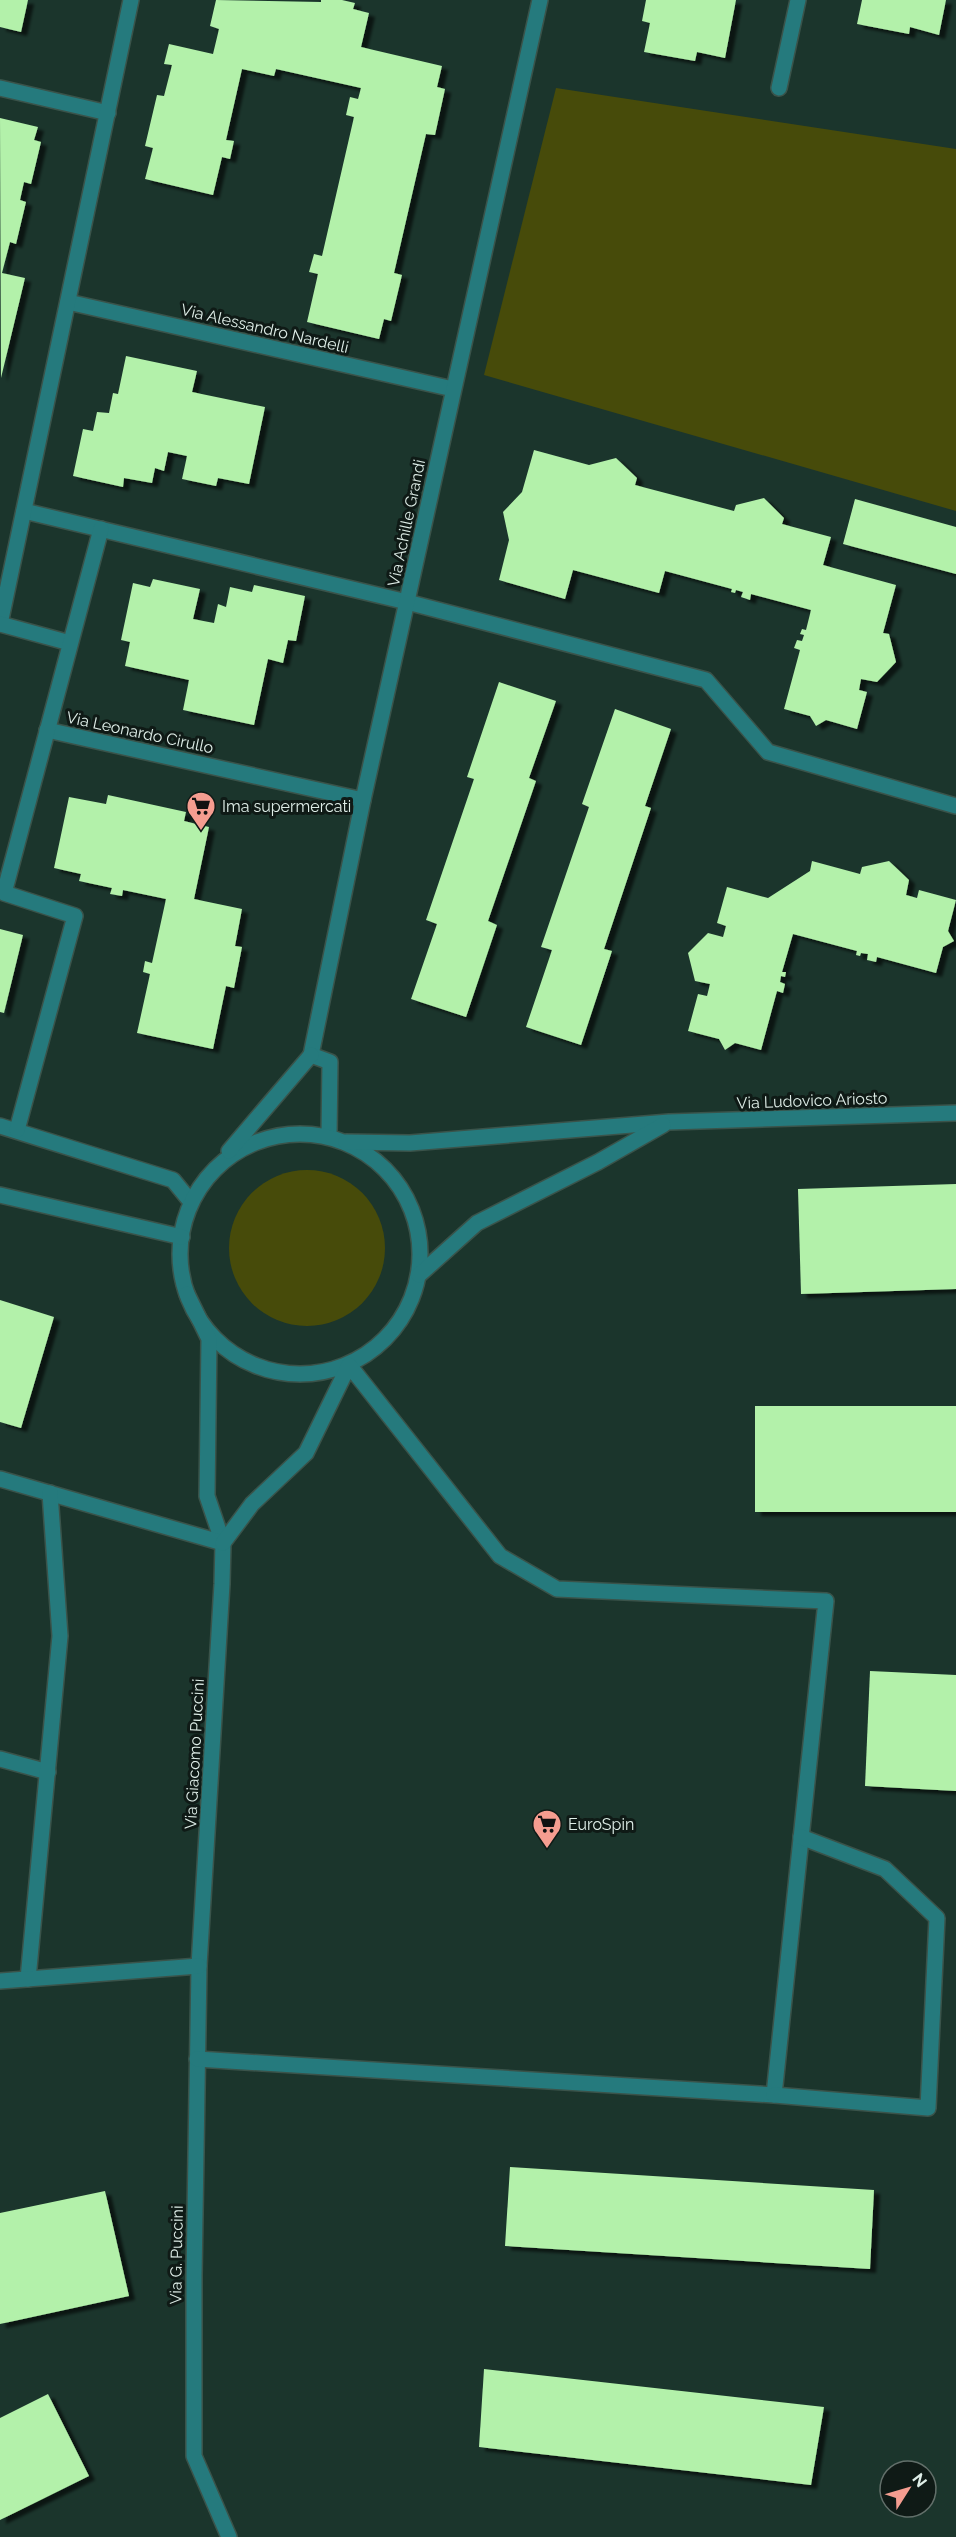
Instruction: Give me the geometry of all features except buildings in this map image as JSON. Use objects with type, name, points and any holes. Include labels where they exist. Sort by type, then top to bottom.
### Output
[{"type":"street","points":[[70,643],[0,624],[132,0]]},
{"type":"street","name":"Via Achille Grandi","points":[[311,1055],[363,800],[540,0]]},
{"type":"street","points":[[779,88],[798,0]]},
{"type":"street","points":[[0,88],[108,113]]},
{"type":"street","name":"Via Alessandro Nardelli","points":[[68,302],[453,389]]},
{"type":"street","points":[[24,511],[407,602],[706,680],[768,752],[956,806]]},
{"type":"street","points":[[47,730],[101,529]]},
{"type":"street","name":"Via Leonardo Cirullo","points":[[17,1130],[75,916],[4,893],[47,730],[363,800]]},
{"type":"street","points":[[218,1165],[242,1148],[281,1134],[329,1136],[346,1142],[389,1172],[409,1202],[419,1232],[420,1275],[409,1307],[391,1334],[349,1365],[315,1374],[283,1373],[261,1368],[224,1347],[207,1331],[187,1294],[180,1261],[182,1237],[191,1202],[218,1165],[311,1055],[330,1062],[329,1136]]},
{"type":"street","name":"Via Ludovico Ariosto","points":[[346,1142],[410,1143],[669,1122],[956,1113]]},
{"type":"street","points":[[420,1275],[477,1223],[598,1162],[669,1122]]},
{"type":"street","points":[[0,1126],[173,1180],[191,1202]]},
{"type":"street","points":[[0,1195],[182,1237]]},
{"type":"street","name":"Via Giacomo Puccini","points":[[187,1294],[209,1339],[207,1496],[223,1543],[199,1966]]},
{"type":"street","points":[[0,1479],[223,1543],[252,1504],[306,1453],[349,1365]]},
{"type":"street","points":[[349,1365],[500,1556],[557,1589],[826,1601],[774,2095]]},
{"type":"street","points":[[28,1979],[60,1636],[50,1493]]},
{"type":"street","points":[[0,1759],[48,1772]]},
{"type":"street","points":[[198,2059],[774,2095],[928,2108],[937,1918],[885,1869],[801,1837]]},
{"type":"street","points":[[0,1981],[199,1966]]},
{"type":"street","name":"Via G. Puccini","points":[[199,1966],[194,2277],[194,2456],[229,2537]]},
{"type":"shaded area","points":[[556,88],[956,149],[956,511],[484,375]]},
{"type":"shaded area","points":[[307,1170],[337,1176],[362,1193],[379,1218],[385,1248],[379,1278],[362,1303],[337,1320],[307,1326],[277,1320],[252,1303],[235,1278],[229,1248],[235,1218],[252,1193],[277,1176]]},
{"type":"place","name":"Ima supermercati","points":[[201,832]]},
{"type":"place","name":"EuroSpin","points":[[547,1850]]}]
